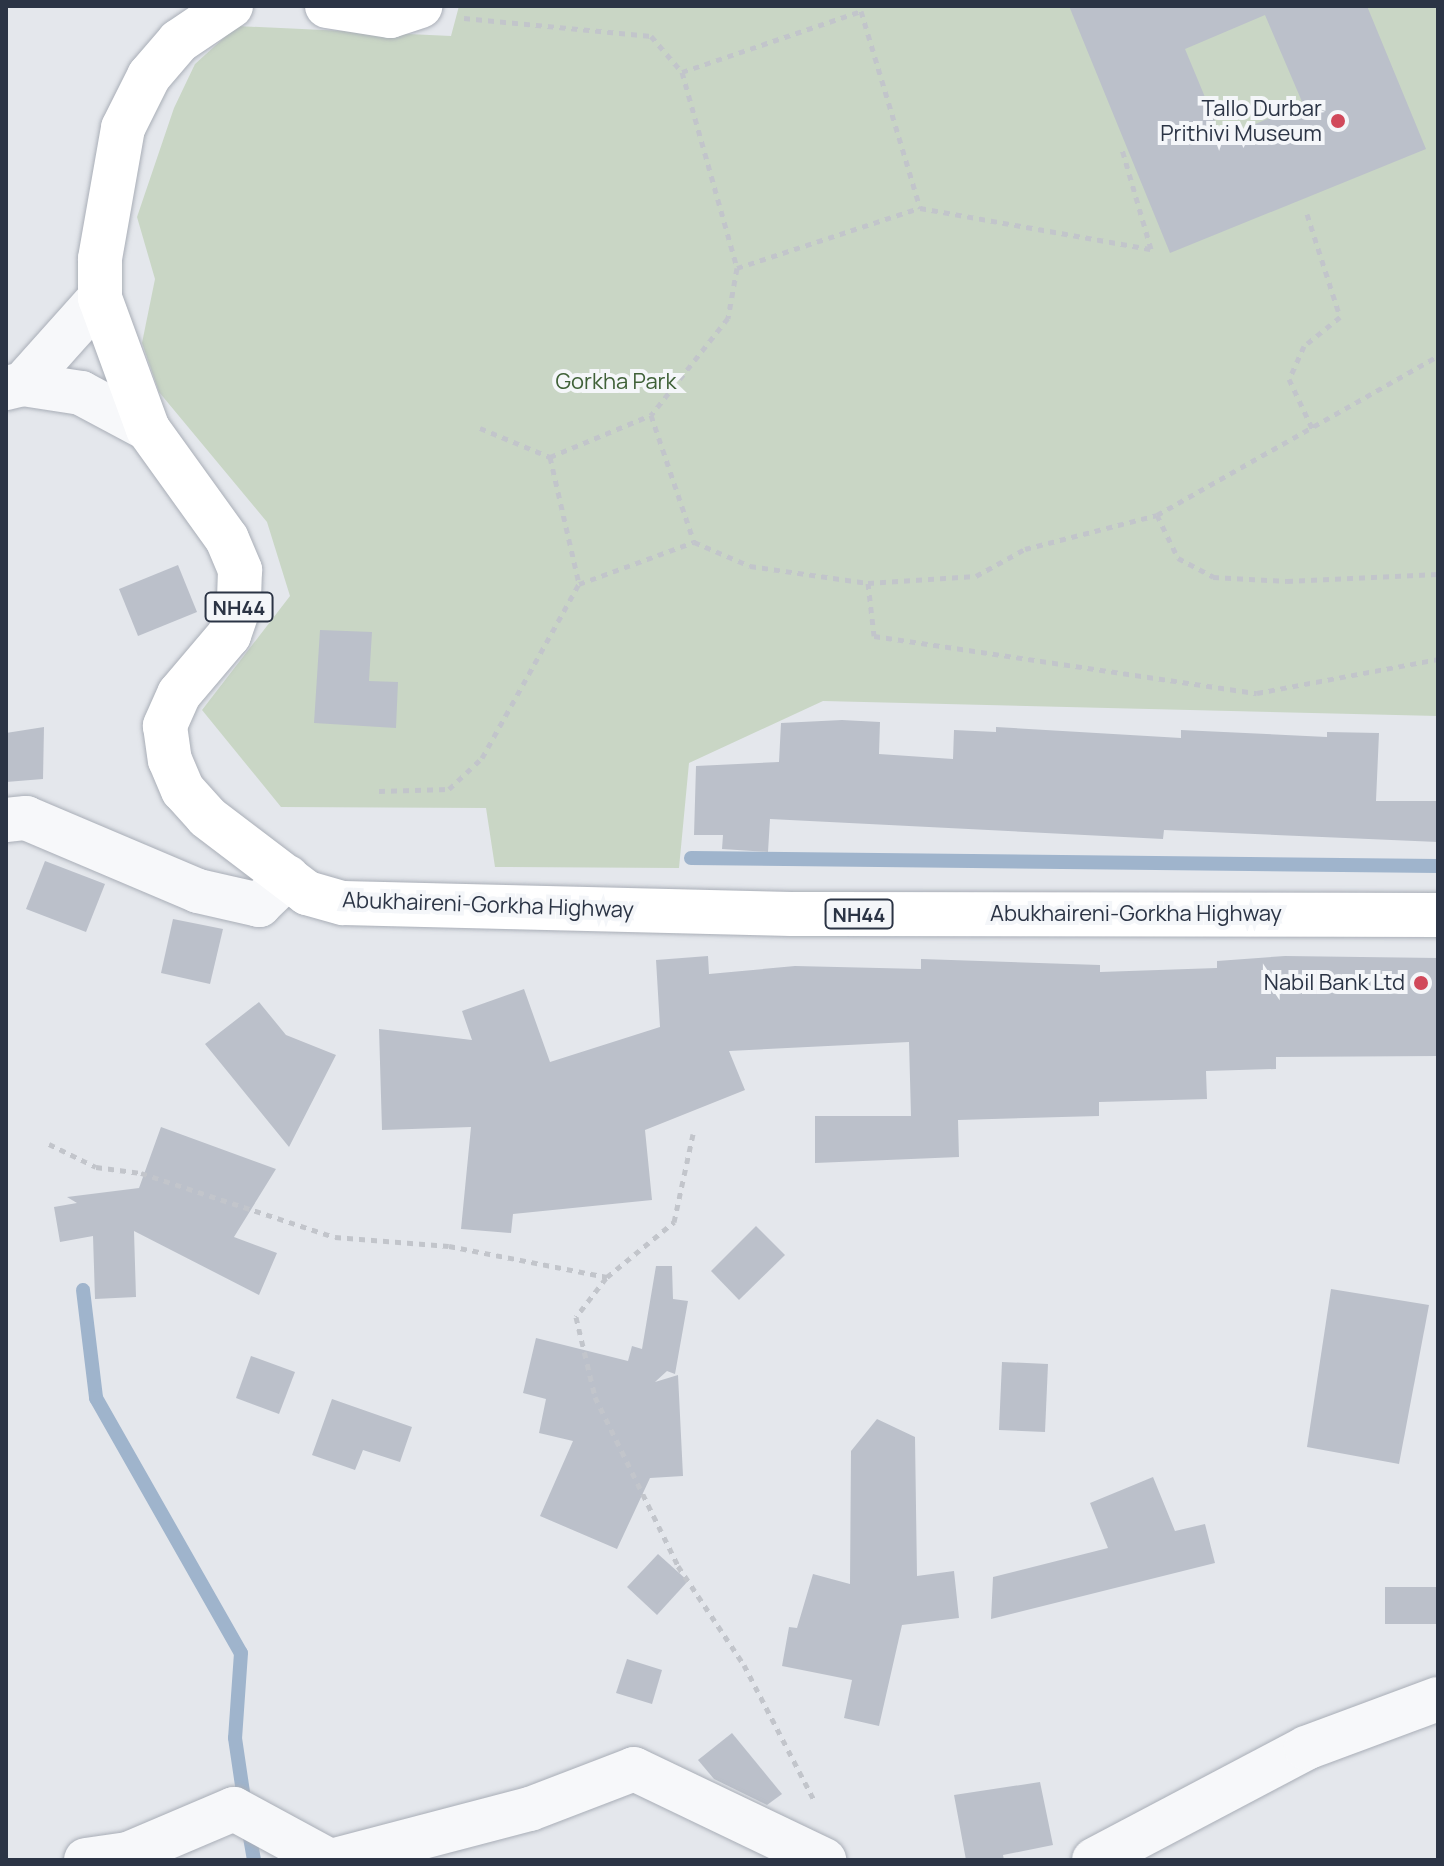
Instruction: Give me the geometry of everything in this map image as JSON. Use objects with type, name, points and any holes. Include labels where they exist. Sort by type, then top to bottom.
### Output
[{"type":"main road","name":"Abukhaireni-Gorkha Highway","points":[[231,6],[179,41],[149,76],[123,128],[100,259],[100,298],[148,429],[227,539],[240,570],[239,606],[229,635],[179,694],[165,726],[170,760],[183,790],[207,817],[307,893],[343,903],[791,914],[1438,915]]},
{"type":"main road","points":[[327,6],[390,16],[416,9]]},
{"type":"street","points":[[14,386],[100,298]]},
{"type":"street","points":[[14,386],[81,393],[148,429]]},
{"type":"street","points":[[6,820],[26,818],[198,891],[259,905],[288,877]]},
{"type":"street","points":[[1094,1860],[1306,1748],[1438,1699]]},
{"type":"street","points":[[335,1860],[530,1809],[634,1769],[824,1860]]},
{"type":"street","points":[[86,1860],[128,1854],[234,1809],[328,1860]]},
{"type":"path","points":[[416,9],[651,36],[682,72],[737,268],[728,318],[651,415],[550,457],[480,428]]},
{"type":"path","points":[[682,72],[861,11],[920,208]]},
{"type":"path","points":[[737,268],[920,208],[1151,249],[1122,149]]},
{"type":"path","points":[[1307,214],[1340,317],[1304,346],[1289,379],[1313,431]]},
{"type":"path","points":[[379,791],[449,789],[482,758],[579,584],[694,542],[750,566],[868,583],[976,576],[1025,549],[1157,515],[1313,431],[1438,356]]},
{"type":"path","points":[[651,415],[694,542]]},
{"type":"path","points":[[550,457],[579,584]]},
{"type":"path","points":[[1157,515],[1178,558],[1213,577],[1287,581],[1438,574]]},
{"type":"path","points":[[868,583],[874,636],[1257,693],[1438,659]]},
{"type":"path","points":[[693,1134],[674,1222],[607,1277],[576,1317],[595,1397],[678,1566],[744,1665],[816,1805]]},
{"type":"path","points":[[49,1144],[96,1167],[141,1173],[335,1237],[449,1246],[607,1277]]},
{"type":"green space","name":"Gorkha Park","points":[[459,6],[1438,6],[1438,716],[823,701],[689,763],[679,868],[495,867],[486,808],[281,807],[202,710],[290,596],[267,522],[159,392],[142,343],[155,279],[137,217],[174,108],[195,64],[237,26],[451,36]]},
{"type":"building","name":"Tallo Durbar Prithivi Museum","points":[[1069,6],[1367,6],[1426,149],[1170,253]],"holes":[[[1265,15],[1303,104],[1222,138],[1185,49]]]},
{"type":"building","points":[[178,565],[197,612],[138,636],[119,589]]},
{"type":"building","points":[[320,630],[372,632],[369,681],[398,682],[396,728],[314,723]]},
{"type":"building","points":[[880,722],[879,754],[953,759],[954,730],[996,732],[996,727],[1181,738],[1181,730],[1327,737],[1327,732],[1379,733],[1376,801],[1438,801],[1438,842],[1164,830],[1163,839],[770,819],[768,852],[722,849],[723,835],[694,835],[696,766],[779,762],[781,723]]},
{"type":"building","points":[[44,727],[43,779],[6,782],[6,733]]},
{"type":"building","points":[[45,861],[105,884],[86,932],[26,909]]},
{"type":"building","points":[[173,919],[223,929],[210,984],[161,973]]},
{"type":"building","points":[[708,956],[709,974],[795,966],[921,969],[921,959],[1100,965],[1100,972],[1217,968],[1217,961],[1285,956],[1438,958],[1438,1056],[1276,1057],[1276,1069],[1206,1071],[1207,1099],[1099,1102],[1099,1116],[958,1120],[959,1157],[815,1163],[815,1116],[911,1116],[909,1042],[729,1051],[745,1090],[645,1130],[652,1200],[513,1214],[511,1233],[461,1229],[471,1127],[382,1130],[379,1029],[472,1040],[462,1011],[524,989],[550,1062],[660,1027],[656,960]]},
{"type":"building","points":[[259,1002],[286,1035],[336,1055],[289,1147],[205,1044]]},
{"type":"building","points":[[161,1127],[276,1169],[234,1237],[277,1253],[259,1295],[134,1231],[136,1297],[95,1299],[93,1236],[60,1242],[54,1207],[77,1203],[67,1197],[139,1188]]},
{"type":"building","points":[[756,1226],[785,1255],[739,1300],[711,1271]]},
{"type":"building","points":[[656,1266],[672,1266],[673,1299],[688,1301],[675,1374],[667,1371],[655,1382],[678,1375],[683,1476],[650,1478],[617,1549],[540,1516],[573,1441],[539,1433],[546,1399],[523,1393],[536,1338],[628,1361],[632,1346],[642,1349]]},
{"type":"building","points":[[1331,1289],[1429,1305],[1399,1464],[1307,1447]]},
{"type":"building","points":[[251,1356],[295,1372],[279,1414],[236,1398]]},
{"type":"building","points":[[1002,1362],[1048,1364],[1045,1432],[999,1430]]},
{"type":"building","points":[[332,1399],[412,1427],[400,1462],[363,1450],[355,1470],[312,1455]]},
{"type":"building","points":[[877,1419],[915,1437],[917,1576],[954,1571],[959,1618],[902,1625],[879,1726],[844,1718],[852,1680],[782,1666],[789,1627],[797,1628],[813,1574],[850,1584],[851,1451]]},
{"type":"building","points":[[1153,1477],[1175,1531],[1205,1524],[1215,1563],[991,1619],[993,1577],[1108,1548],[1090,1503]]},
{"type":"building","points":[[658,1554],[688,1581],[657,1615],[627,1587]]},
{"type":"building","points":[[1385,1587],[1438,1587],[1438,1624],[1385,1624]]},
{"type":"building","points":[[627,1659],[662,1670],[652,1704],[616,1693]]},
{"type":"building","points":[[732,1733],[782,1794],[767,1805],[714,1779],[698,1760]]},
{"type":"building","points":[[1040,1782],[1053,1845],[1003,1855],[1004,1860],[966,1860],[954,1795]]},
{"type":"waterway","points":[[691,858],[1438,866]]},
{"type":"waterway","points":[[83,1290],[96,1398],[241,1653],[235,1738],[245,1806]]},
{"type":"waterway","points":[[248,1826],[254,1860]]},
{"type":"place","name":"Tallo Durbar Prithivi Museum","points":[[1338,121]]},
{"type":"place","name":"Nabil Bank Ltd","points":[[1421,983]]}]
